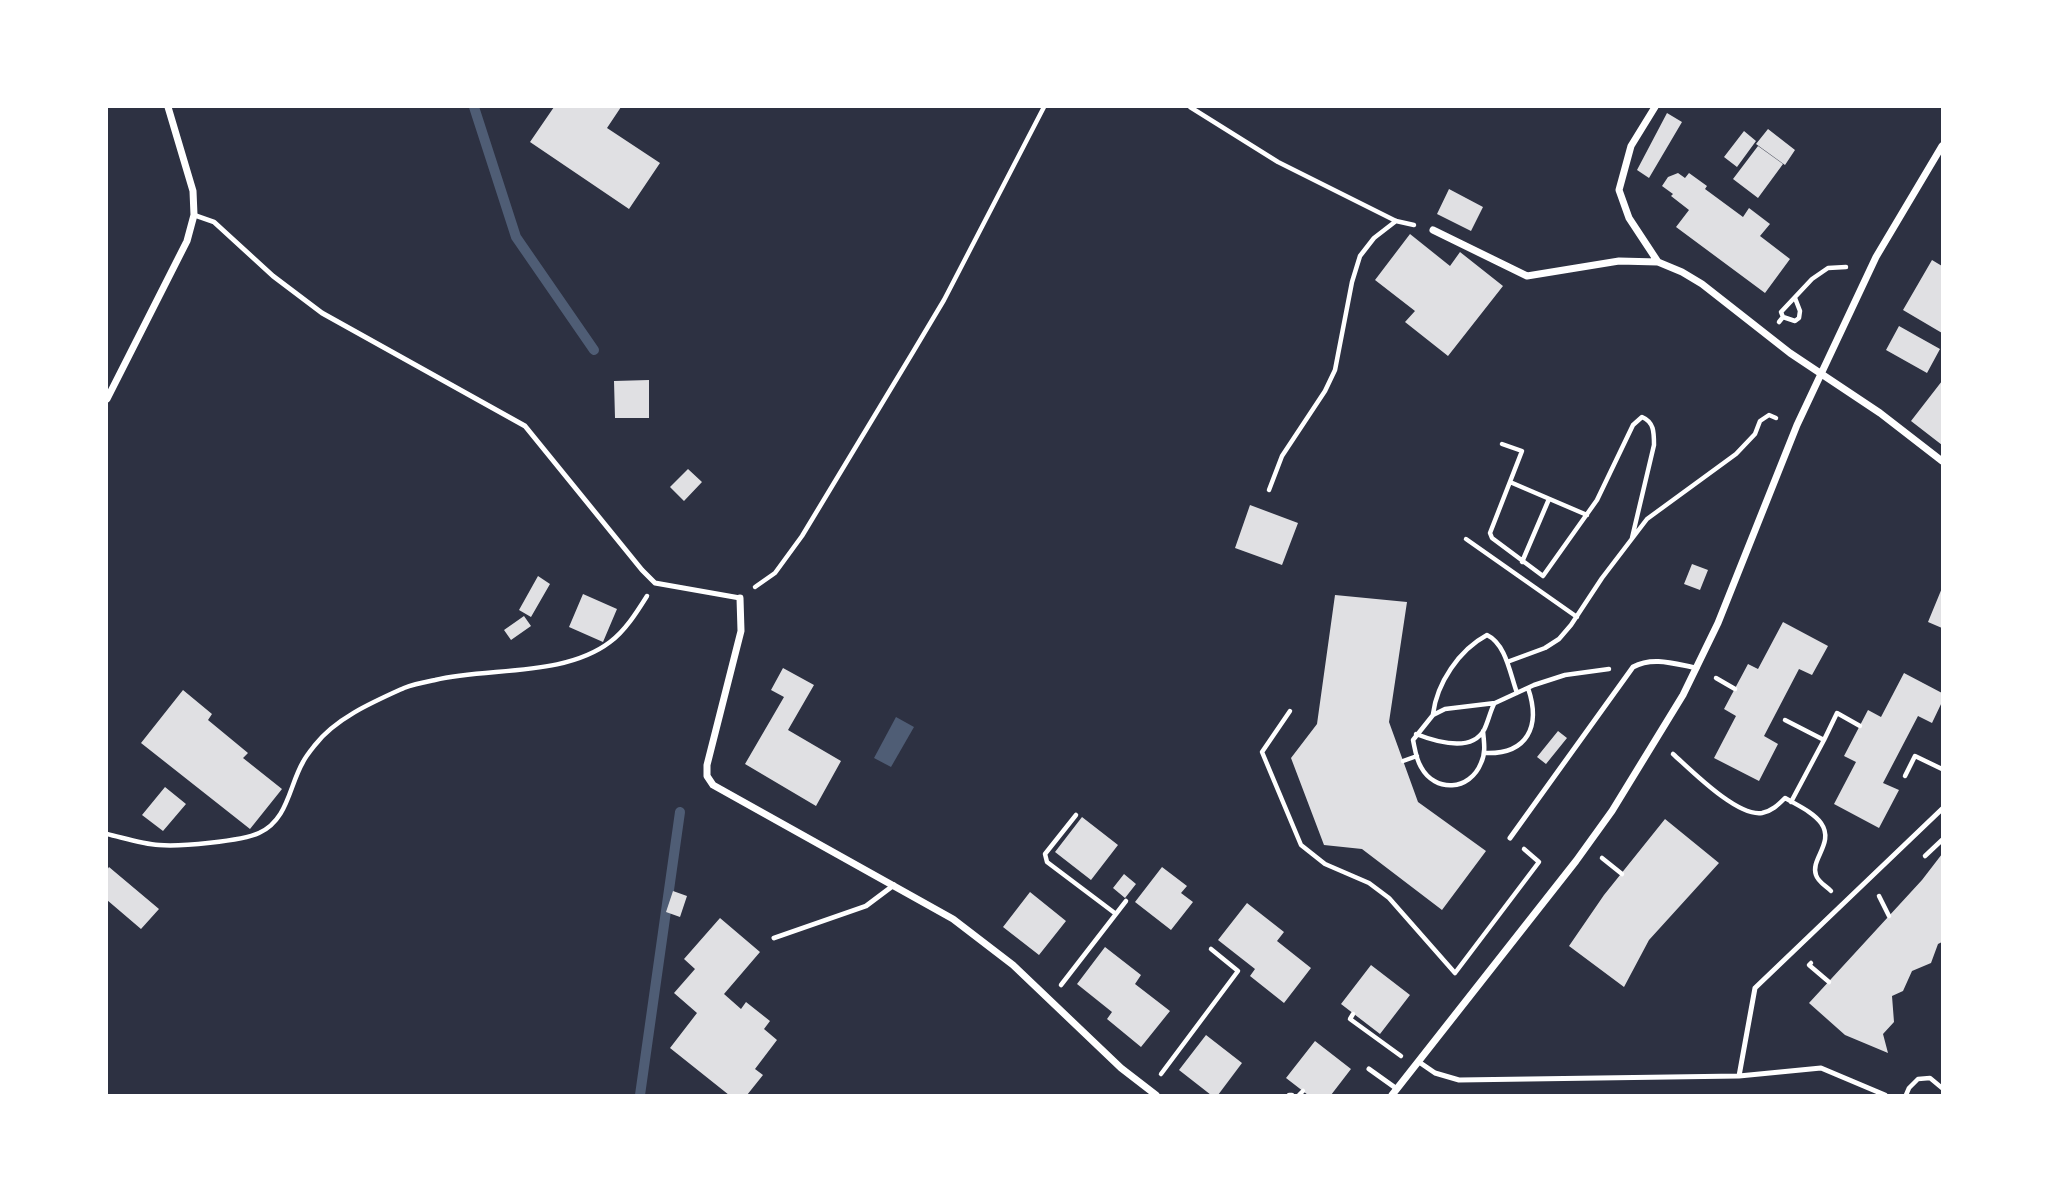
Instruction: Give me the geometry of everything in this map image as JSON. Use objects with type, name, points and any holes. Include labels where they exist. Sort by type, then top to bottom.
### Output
[{"type":"street","points":[[107,399],[187,241],[194,215],[193,191],[168,107]]},
{"type":"street","points":[[1655,107],[1632,146],[1619,190],[1629,219],[1658,262]]},
{"type":"street","points":[[1394,1092],[1576,861],[1612,811],[1682,695],[1718,623],[1797,425],[1876,257],[1942,146]]},
{"type":"street","points":[[1433,230],[1527,276],[1619,261],[1658,262],[1682,272],[1942,461]]},
{"type":"street","points":[[740,598],[741,631],[707,765],[707,776],[713,785],[953,919],[1013,965],[1148,1091],[1156,1095]]},
{"type":"lane","points":[[194,215],[214,222],[272,276],[322,313],[525,426],[655,583],[740,598]]},
{"type":"lane","points":[[1510,838],[1633,667],[1648,661],[1696,668]]},
{"type":"lane","points":[[1739,1076],[1755,988],[1942,809]]},
{"type":"lane","points":[[774,938],[866,906],[895,885]]},
{"type":"lane","points":[[1419,1062],[1435,1073],[1459,1080],[1739,1076],[1821,1068],[1885,1095]]},
{"type":"lane","points":[[1369,1069],[1394,1092]]},
{"type":"path","points":[[740,598],[775,573],[802,536],[944,300],[1044,107]]},
{"type":"path","points":[[1190,107],[1278,162],[1396,221],[1433,230]]},
{"type":"path","points":[[1269,490],[1282,456],[1325,391],[1335,370],[1352,282],[1360,256],[1374,238],[1396,221]]},
{"type":"path","points":[[1795,298],[1800,311],[1799,318],[1795,321],[1781,320],[1781,312],[1795,298],[1828,268],[1846,267]]},
{"type":"path","points":[[1507,662],[1552,643],[1565,632],[1647,519],[1736,454],[1755,434],[1760,421],[1769,415],[1776,418]]},
{"type":"path","points":[[1502,444],[1521,451],[1490,533],[1495,542],[1543,576],[1587,515],[1612,473],[1633,425],[1642,417],[1647,419],[1654,432],[1654,444],[1632,538]]},
{"type":"path","points":[[1510,482],[1587,515]]},
{"type":"path","points":[[1522,562],[1549,499]]},
{"type":"path","points":[[1466,539],[1577,617]]},
{"type":"path","points":[[107,834],[159,845],[235,839],[260,833],[272,824],[286,804],[302,763],[316,743],[328,731],[362,709],[407,686],[449,676],[526,669],[566,662],[595,652],[612,640],[637,612],[655,583]]},
{"type":"path","points":[[1433,715],[1436,695],[1457,662],[1477,640],[1487,635],[1495,639],[1507,662],[1517,693]]},
{"type":"path","points":[[1495,703],[1483,731],[1484,753],[1477,771],[1467,781],[1454,787],[1432,780],[1421,767],[1413,740],[1433,715],[1445,709],[1495,703],[1565,675],[1633,667]]},
{"type":"path","points":[[1716,678],[1735,689]]},
{"type":"path","points":[[1484,753],[1503,754],[1526,737],[1534,719],[1534,706],[1528,688]]},
{"type":"path","points":[[1290,711],[1262,752],[1301,845],[1325,864],[1369,883],[1390,898],[1455,973],[1539,862],[1510,838]]},
{"type":"path","points":[[1791,802],[1837,713],[1860,726]]},
{"type":"path","points":[[1785,720],[1824,740]]},
{"type":"path","points":[[1416,734],[1432,741],[1450,744],[1471,741],[1483,731]]},
{"type":"path","points":[[1673,754],[1717,794],[1753,813],[1763,813],[1776,807],[1785,798],[1820,821],[1826,831],[1825,842],[1814,872],[1816,878],[1845,902]]},
{"type":"path","points":[[1905,776],[1915,755],[1942,769]]},
{"type":"path","points":[[1403,761],[1417,756]]},
{"type":"path","points":[[1076,815],[1045,854],[1047,862],[1116,914]]},
{"type":"path","points":[[1919,861],[1942,841]]},
{"type":"path","points":[[1602,858],[1622,874]]},
{"type":"path","points":[[1871,906],[1881,898],[1889,916]]},
{"type":"path","points":[[1049,1000],[1126,901]]},
{"type":"path","points":[[1148,1091],[1238,971],[1211,949]]},
{"type":"path","points":[[1818,957],[1809,965],[1829,982]]},
{"type":"path","points":[[1353,1014],[1350,1018],[1402,1056]]},
{"type":"path","points":[[1906,1095],[1918,1079],[1930,1078],[1942,1088]]},
{"type":"water","points":[[896,717],[914,727],[891,767],[874,758]]},
{"type":"building","points":[[554,107],[621,107],[607,128],[660,163],[629,209],[530,142]]},
{"type":"building","points":[[1667,113],[1682,122],[1649,178],[1637,170]]},
{"type":"building","points":[[1768,129],[1795,150],[1785,165],[1756,144]]},
{"type":"building","points":[[1744,131],[1756,141],[1737,167],[1724,157]]},
{"type":"building","points":[[1758,146],[1783,164],[1758,198],[1733,179]]},
{"type":"building","points":[[1678,173],[1685,178],[1689,173],[1707,186],[1705,189],[1743,217],[1749,208],[1770,224],[1760,236],[1790,259],[1765,293],[1676,227],[1689,210],[1662,186],[1668,177]]},
{"type":"building","points":[[1449,189],[1483,207],[1471,231],[1437,214]]},
{"type":"building","points":[[1410,234],[1450,266],[1460,252],[1503,286],[1448,356],[1405,322],[1415,311],[1375,280]]},
{"type":"building","points":[[1932,260],[1942,266],[1942,333],[1903,310]]},
{"type":"building","points":[[1899,326],[1940,349],[1927,373],[1886,350]]},
{"type":"building","points":[[649,380],[649,418],[615,418],[614,381]]},
{"type":"building","points":[[1942,381],[1942,445],[1911,421]]},
{"type":"building","points":[[688,469],[702,482],[684,501],[670,487]]},
{"type":"building","points":[[1250,505],[1298,523],[1282,565],[1235,548]]},
{"type":"building","points":[[1692,564],[1708,570],[1700,590],[1684,584]]},
{"type":"building","points":[[538,576],[550,584],[531,617],[519,610]]},
{"type":"building","points":[[1942,588],[1942,628],[1928,622]]},
{"type":"building","points":[[583,594],[617,609],[603,642],[569,627]]},
{"type":"building","points":[[1335,595],[1407,602],[1389,722],[1418,802],[1486,851],[1442,910],[1362,849],[1324,845],[1291,758],[1317,724]]},
{"type":"building","points":[[524,616],[531,626],[511,640],[504,630]]},
{"type":"building","points":[[1783,622],[1828,646],[1812,675],[1799,669],[1764,736],[1778,744],[1759,781],[1714,758],[1736,716],[1724,709],[1748,664],[1758,669]]},
{"type":"building","points":[[783,668],[814,685],[788,730],[841,761],[816,806],[745,764],[784,697],[771,690]]},
{"type":"building","points":[[1904,673],[1942,693],[1942,702],[1932,723],[1918,716],[1883,783],[1899,790],[1879,828],[1834,804],[1856,762],[1844,756],[1868,710],[1881,717]]},
{"type":"building","points":[[183,690],[212,714],[208,720],[248,753],[243,758],[282,789],[250,829],[141,743]]},
{"type":"building","points":[[1558,731],[1567,738],[1546,764],[1537,757]]},
{"type":"building","points":[[165,787],[186,804],[163,831],[142,815]]},
{"type":"building","points":[[1082,817],[1118,845],[1091,880],[1055,852]]},
{"type":"building","points":[[1665,819],[1719,863],[1649,940],[1624,987],[1569,946],[1604,895]]},
{"type":"building","points":[[1942,854],[1942,942],[1938,944],[1931,963],[1912,971],[1903,991],[1892,996],[1894,1022],[1883,1034],[1888,1053],[1845,1035],[1809,1003],[1922,880]]},
{"type":"building","points":[[109,867],[159,909],[141,929],[107,900]]},
{"type":"building","points":[[1162,867],[1187,886],[1181,893],[1193,902],[1171,930],[1135,902]]},
{"type":"building","points":[[1124,874],[1136,884],[1125,898],[1113,888]]},
{"type":"building","points":[[673,891],[687,896],[680,917],[666,912]]},
{"type":"building","points":[[1030,892],[1066,921],[1039,955],[1003,927]]},
{"type":"building","points":[[1247,903],[1284,932],[1277,941],[1311,968],[1284,1003],[1250,976],[1255,969],[1218,940]]},
{"type":"building","points":[[720,918],[760,952],[724,994],[741,1009],[746,1002],[770,1021],[764,1029],[777,1040],[755,1069],[763,1075],[747,1095],[729,1095],[670,1048],[697,1013],[674,993],[695,969],[684,959]]},
{"type":"building","points":[[1105,947],[1141,975],[1135,984],[1170,1011],[1141,1047],[1107,1019],[1112,1012],[1077,984]]},
{"type":"building","points":[[1371,965],[1410,995],[1380,1034],[1341,1004]]},
{"type":"building","points":[[1206,1035],[1242,1063],[1218,1095],[1211,1095],[1179,1070]]},
{"type":"building","points":[[1315,1041],[1351,1069],[1331,1095],[1308,1095],[1286,1078]]},
{"type":"waterway","points":[[474,107],[516,237],[594,350]]},
{"type":"waterway","points":[[640,1095],[680,812]]}]
